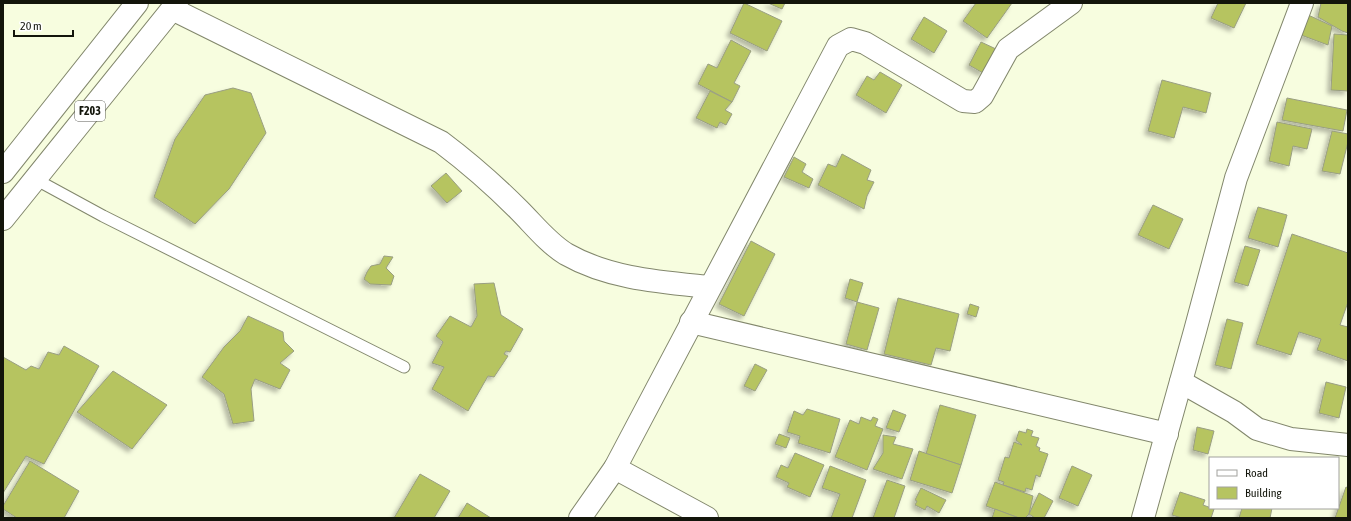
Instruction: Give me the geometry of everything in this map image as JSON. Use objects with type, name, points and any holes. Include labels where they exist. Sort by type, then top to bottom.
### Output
[{"type":"street","name":"F203","points":[[3,172],[137,3]]},
{"type":"street","points":[[580,518],[615,468],[838,46],[851,39],[865,43],[963,101],[975,102],[982,96],[1008,49],[1071,3]]},
{"type":"street","points":[[1143,518],[1236,178],[1302,3]]},
{"type":"street","name":"F203","points":[[3,219],[174,6]]},
{"type":"street","points":[[174,6],[442,142],[465,160],[519,210],[542,234],[565,253],[596,268],[642,280],[710,287]]},
{"type":"street","points":[[692,322],[1167,434]]},
{"type":"street","points":[[1181,382],[1234,412],[1256,429],[1291,439],[1348,445]]},
{"type":"street","points":[[615,468],[707,518]]},
{"type":"lane","points":[[34,179],[103,216],[404,367]]},
{"type":"building","points":[[744,3],[782,21],[767,51],[730,33]]},
{"type":"building","points":[[768,3],[785,3],[782,9]]},
{"type":"building","points":[[976,3],[1012,3],[987,38],[963,21]]},
{"type":"building","points":[[1218,3],[1246,3],[1234,28],[1211,18]]},
{"type":"building","points":[[1321,3],[1348,3],[1348,33],[1318,17]]},
{"type":"building","points":[[1306,14],[1332,26],[1328,45],[1301,35]]},
{"type":"building","points":[[924,17],[947,31],[934,53],[911,39]]},
{"type":"building","points":[[1334,34],[1348,35],[1348,91],[1331,90]]},
{"type":"building","points":[[731,40],[751,51],[734,83],[740,86],[732,102],[698,84],[708,64],[717,68]]},
{"type":"building","points":[[981,42],[996,49],[983,73],[969,65]]},
{"type":"building","points":[[880,72],[902,85],[886,113],[856,95],[867,76],[874,80]]},
{"type":"building","points":[[1162,80],[1211,93],[1206,113],[1183,107],[1174,138],[1148,131]]},
{"type":"building","points":[[233,88],[251,93],[266,133],[229,189],[195,224],[154,197],[175,139],[205,95]]},
{"type":"building","points":[[710,91],[732,102],[725,110],[732,114],[726,125],[720,122],[717,128],[696,118]]},
{"type":"building","points":[[1287,98],[1347,110],[1343,131],[1282,120]]},
{"type":"building","points":[[1277,122],[1312,129],[1307,149],[1293,146],[1289,166],[1269,161]]},
{"type":"building","points":[[1332,131],[1348,134],[1348,142],[1340,174],[1322,171]]},
{"type":"building","points":[[842,154],[871,170],[867,180],[874,182],[867,196],[864,209],[818,185],[828,164],[836,167]]},
{"type":"building","points":[[794,157],[806,164],[802,172],[813,179],[809,188],[784,177]]},
{"type":"building","points":[[446,173],[462,191],[447,203],[431,186]]},
{"type":"building","points":[[1153,205],[1183,219],[1169,249],[1138,235]]},
{"type":"building","points":[[1258,207],[1287,215],[1278,247],[1248,238]]},
{"type":"building","points":[[1292,234],[1348,253],[1348,302],[1340,325],[1348,327],[1348,361],[1317,350],[1321,339],[1299,332],[1291,355],[1256,344]]},
{"type":"building","points":[[751,241],[775,254],[744,316],[719,304]]},
{"type":"building","points":[[1245,246],[1260,250],[1248,286],[1234,282]]},
{"type":"building","points":[[384,256],[393,257],[386,268],[394,276],[391,285],[370,284],[364,279],[367,272],[371,266],[380,264]]},
{"type":"building","points":[[850,279],[863,283],[857,302],[845,298]]},
{"type":"building","points":[[494,283],[501,315],[523,329],[510,352],[506,351],[504,354],[508,356],[494,377],[488,376],[468,411],[432,389],[444,367],[432,363],[443,342],[436,336],[450,316],[471,327],[477,316],[474,284]]},
{"type":"building","points":[[898,298],[959,314],[950,351],[936,348],[931,365],[884,354]]},
{"type":"building","points":[[857,302],[879,308],[867,350],[846,344]]},
{"type":"building","points":[[970,304],[979,307],[976,317],[967,314]]},
{"type":"building","points":[[248,316],[283,332],[284,341],[294,351],[280,363],[290,370],[280,389],[255,379],[251,389],[254,421],[233,424],[224,394],[202,377],[224,347],[240,331]]},
{"type":"building","points":[[1227,319],[1243,323],[1231,369],[1215,365]]},
{"type":"building","points":[[64,346],[99,366],[44,464],[26,456],[3,493],[3,357],[26,370],[31,366],[39,369],[48,352],[59,355]]},
{"type":"building","points":[[755,364],[767,370],[755,391],[744,386]]},
{"type":"building","points":[[113,371],[167,405],[132,449],[77,412]]},
{"type":"building","points":[[1326,382],[1346,387],[1339,418],[1319,413]]},
{"type":"building","points":[[940,405],[976,415],[961,465],[926,454]]},
{"type":"building","points":[[807,409],[840,419],[830,453],[798,443],[800,436],[787,432],[794,411],[803,415]]},
{"type":"building","points":[[893,410],[906,415],[899,432],[886,428]]},
{"type":"building","points":[[861,417],[871,421],[873,417],[878,419],[875,426],[883,429],[867,470],[835,457],[850,420],[859,424]]},
{"type":"building","points":[[1197,427],[1214,431],[1208,454],[1193,450]]},
{"type":"building","points":[[1027,429],[1033,431],[1031,436],[1039,438],[1036,446],[1040,448],[1039,451],[1048,454],[1040,477],[1036,475],[1032,490],[1026,488],[1025,492],[1003,485],[1004,482],[998,480],[1005,457],[1009,458],[1014,442],[1022,445],[1016,440],[1019,431],[1026,433]]},
{"type":"building","points":[[779,434],[790,438],[786,448],[775,444]]},
{"type":"building","points":[[883,435],[896,437],[893,444],[913,449],[902,479],[873,469],[883,453]]},
{"type":"building","points":[[919,451],[961,465],[952,493],[910,480]]},
{"type":"building","points":[[795,453],[824,465],[810,497],[787,487],[789,483],[776,477],[781,465],[788,468]]},
{"type":"building","points":[[30,461],[79,491],[64,518],[17,518],[3,509],[3,506]]},
{"type":"building","points":[[830,466],[866,480],[852,518],[831,518],[840,494],[822,488]]},
{"type":"building","points":[[1072,466],[1092,475],[1078,506],[1059,498]]},
{"type":"building","points":[[420,474],[450,491],[434,518],[394,518]]},
{"type":"building","points":[[887,480],[905,486],[894,518],[873,518]]},
{"type":"building","points":[[995,482],[1033,496],[1029,514],[1025,518],[1019,518],[986,506]]},
{"type":"building","points":[[1346,487],[1348,488],[1348,518],[1335,518]]},
{"type":"building","points":[[921,488],[946,500],[939,513],[927,506],[925,510],[915,505],[917,501],[915,500]]},
{"type":"building","points":[[1180,492],[1205,500],[1203,505],[1209,507],[1209,509],[1214,509],[1211,518],[1182,518],[1172,515]]},
{"type":"building","points":[[1039,493],[1053,501],[1044,518],[1035,518],[1029,514]]},
{"type":"building","points":[[467,503],[491,518],[458,518]]},
{"type":"building","points":[[995,509],[1019,518],[992,518]]},
{"type":"building","points":[[1242,509],[1272,509],[1270,518],[1239,518]]}]
